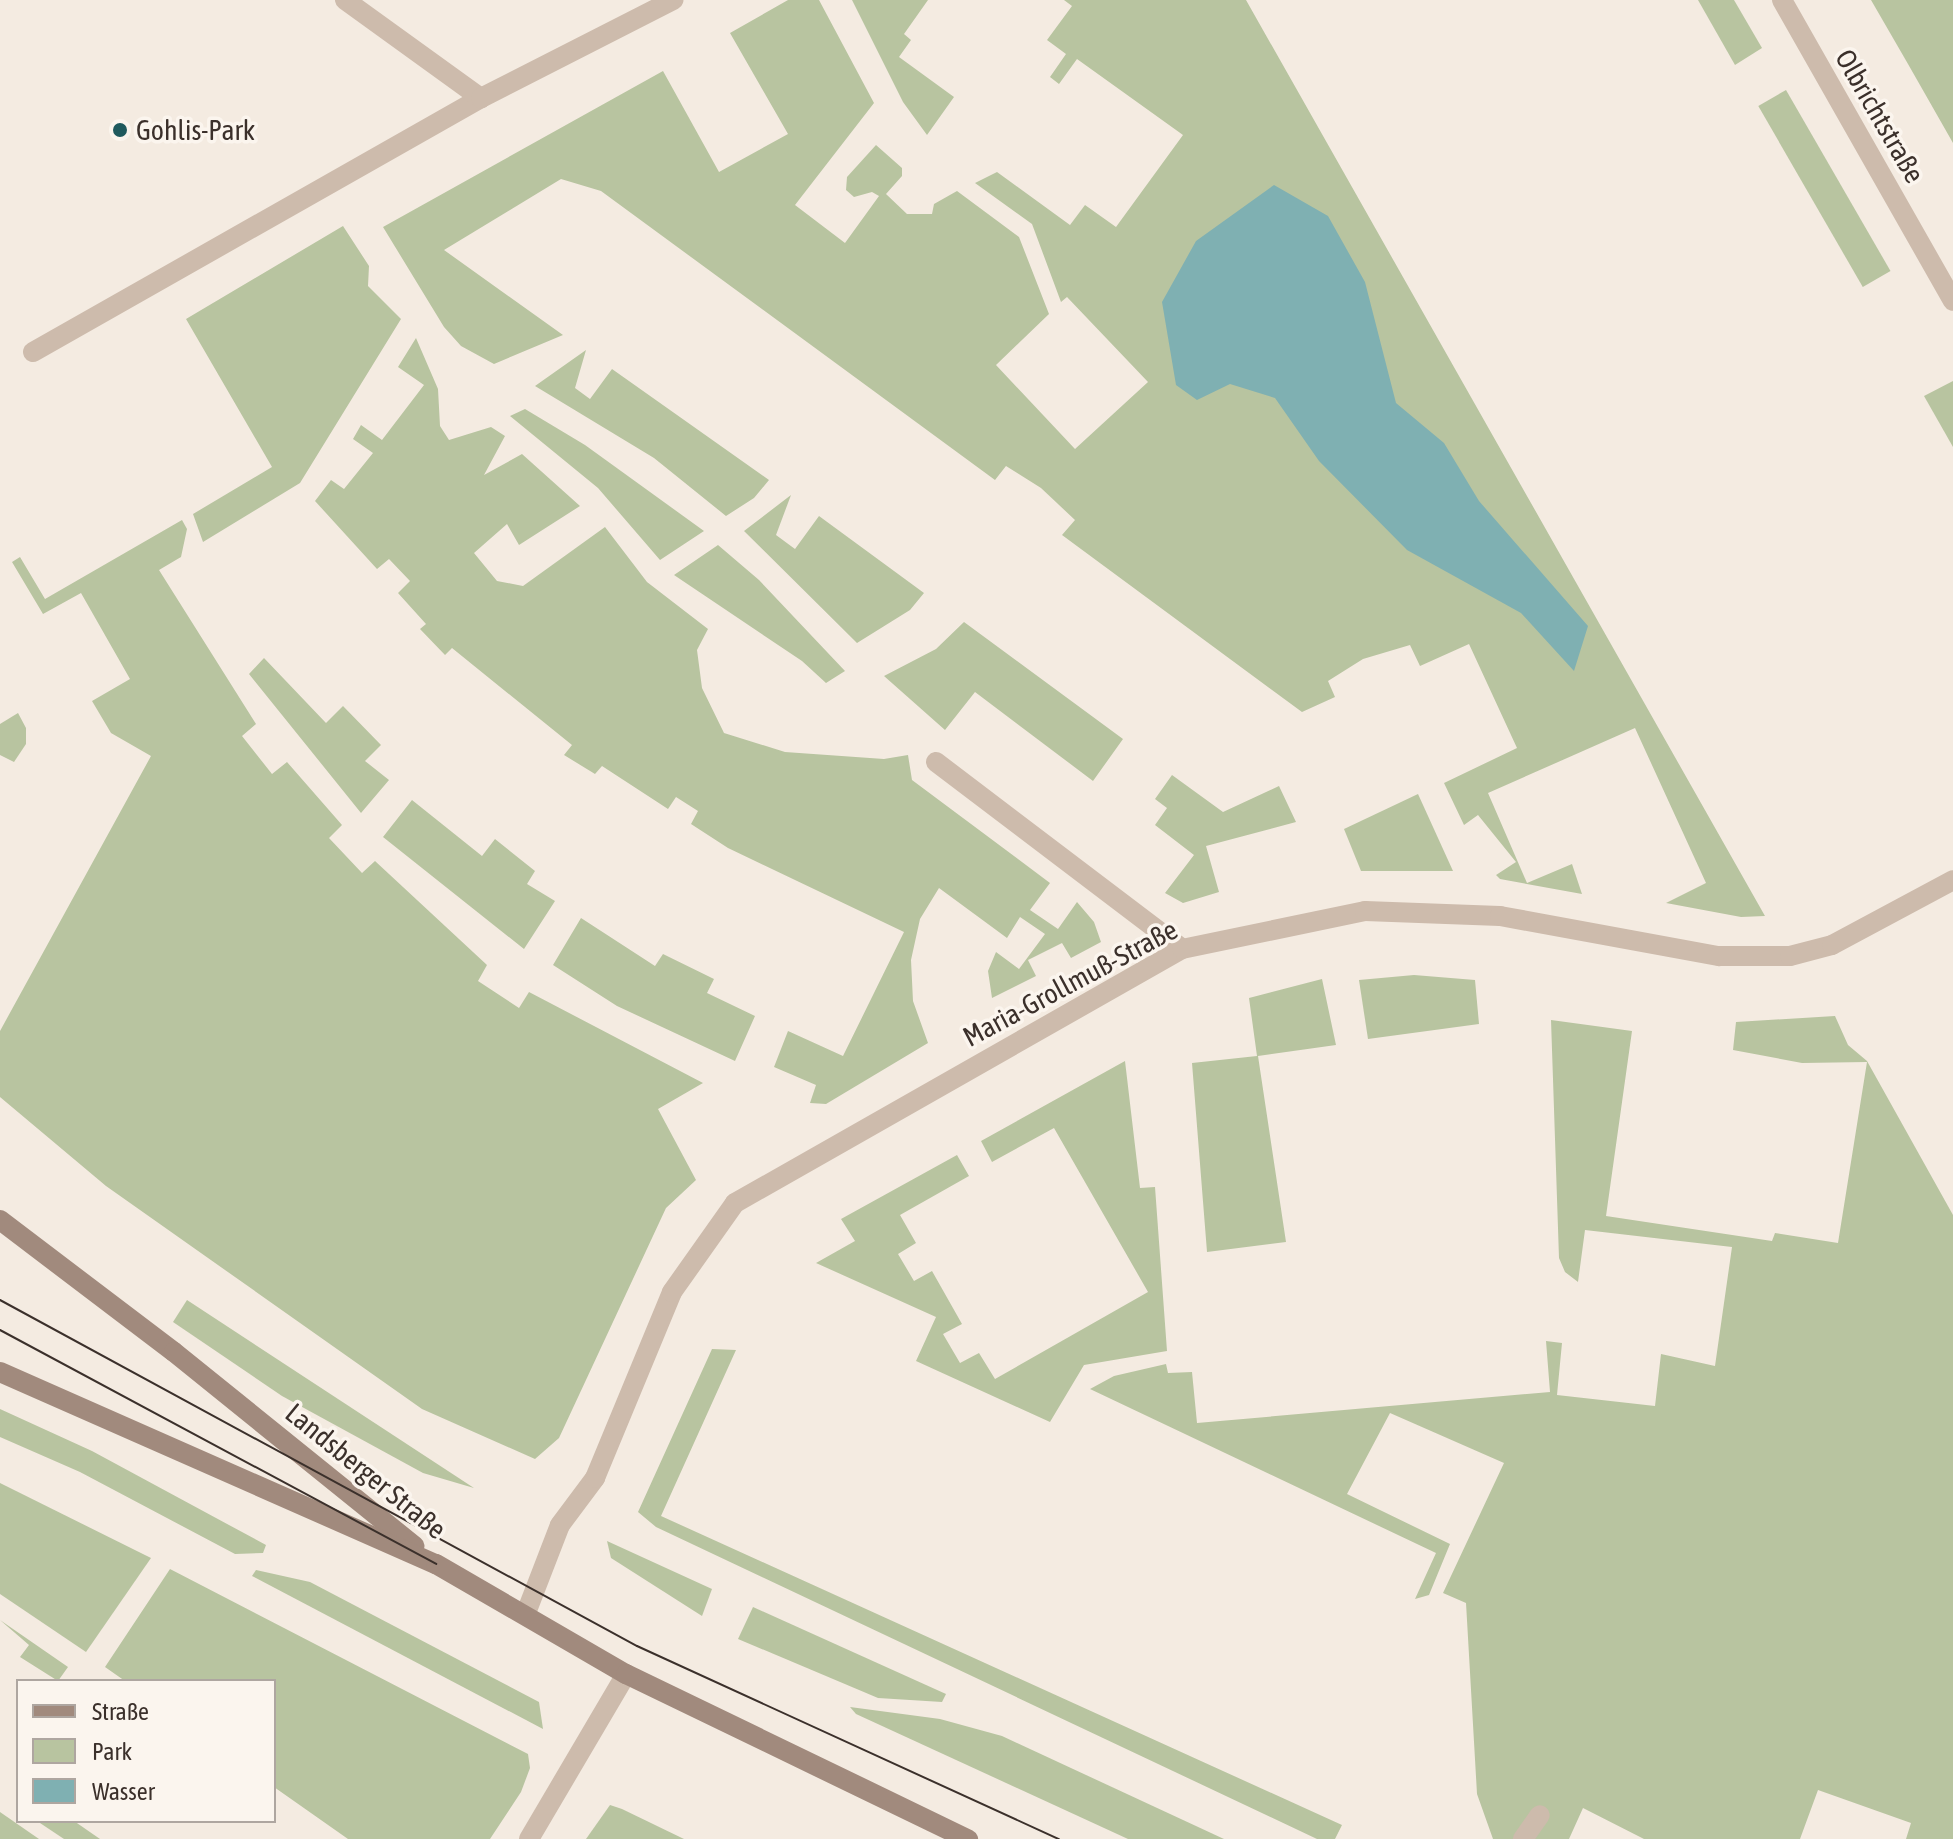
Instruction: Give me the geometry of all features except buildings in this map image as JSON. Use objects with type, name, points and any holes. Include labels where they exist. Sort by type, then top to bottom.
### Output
[{"type":"street","points":[[345,0],[481,98]]},
{"type":"street","points":[[33,352],[481,98],[673,0]]},
{"type":"street","name":"Olbrichtstraße","points":[[1782,0],[1953,301]]},
{"type":"street","points":[[936,762],[1182,949]]},
{"type":"street","name":"Maria-Grollmuß-Straße","points":[[526,1613],[560,1525],[595,1478],[672,1292],[735,1203],[1182,949],[1365,911],[1500,916],[1719,956],[1790,956],[1832,945],[1953,880]]},
{"type":"street","name":"Landsberger Straße","points":[[0,1220],[174,1352],[436,1564]]},
{"type":"street","name":"Landsberger Straße","points":[[0,1372],[436,1564]]},
{"type":"street","points":[[436,1564],[526,1613],[626,1674],[968,1839]]},
{"type":"street","points":[[529,1839],[626,1674]]},
{"type":"street","points":[[1523,1839],[1540,1815]]},
{"type":"green space","points":[[788,0],[819,0],[874,103],[795,205],[845,243],[879,196],[872,192],[854,197],[846,190],[847,177],[876,145],[902,168],[902,176],[886,194],[907,214],[932,214],[934,204],[957,191],[1019,237],[1049,314],[996,365],[1075,449],[1148,382],[1067,297],[1061,302],[1032,224],[975,183],[997,172],[1070,225],[1085,205],[1116,227],[1183,135],[1077,59],[1059,84],[1050,77],[1066,54],[1047,40],[1072,6],[1064,0],[1246,0],[1765,916],[1741,917],[1666,903],[1706,883],[1635,728],[1488,793],[1527,883],[1572,864],[1582,894],[1500,879],[1496,875],[1516,862],[1478,815],[1464,825],[1444,783],[1517,748],[1469,644],[1420,666],[1410,645],[1363,659],[1328,681],[1335,697],[1302,712],[1062,535],[1075,520],[1041,488],[1006,466],[995,480],[601,191],[561,179],[444,250],[563,335],[494,364],[461,346],[444,327],[383,227],[663,71],[719,172],[788,134],[730,33]]},
{"type":"green space","points":[[852,0],[928,0],[904,34],[911,40],[899,57],[954,97],[927,135],[903,102]]},
{"type":"green space","points":[[1698,0],[1734,0],[1762,48],[1735,65]]},
{"type":"green space","points":[[1871,0],[1953,0],[1953,143],[1908,64]]},
{"type":"green space","points":[[1786,90],[1890,271],[1863,287],[1758,106]]},
{"type":"green space","points":[[343,226],[369,266],[368,286],[401,319],[300,483],[203,542],[193,514],[272,467],[186,319]]},
{"type":"green space","points":[[416,338],[438,389],[440,426],[449,440],[491,427],[505,436],[484,475],[522,454],[580,506],[519,545],[507,524],[474,553],[497,581],[523,586],[605,527],[647,582],[708,629],[697,650],[702,688],[724,733],[785,752],[884,759],[908,755],[912,780],[1050,883],[1030,910],[1058,929],[1077,902],[1094,922],[1101,942],[1071,958],[1062,943],[1028,960],[1036,976],[992,998],[988,971],[996,952],[1019,969],[1045,934],[1020,917],[1007,938],[939,888],[920,919],[911,960],[913,1001],[928,1043],[826,1104],[810,1103],[816,1085],[774,1067],[788,1031],[843,1056],[904,932],[728,848],[691,824],[698,811],[676,797],[668,809],[602,766],[595,774],[564,755],[572,745],[452,648],[445,655],[420,629],[426,624],[398,593],[410,581],[389,559],[377,569],[315,501],[331,480],[344,489],[373,453],[353,439],[361,425],[382,440],[424,385],[398,367]]},
{"type":"green space","points":[[586,350],[575,388],[590,399],[612,369],[769,480],[754,498],[726,516],[654,458],[535,386]]},
{"type":"green space","points":[[1953,381],[1953,447],[1924,396]]},
{"type":"green space","points":[[525,409],[585,445],[704,531],[660,560],[598,488],[510,416]]},
{"type":"green space","points":[[791,495],[776,535],[795,549],[819,516],[924,593],[910,610],[857,643],[744,531]]},
{"type":"green space","points":[[182,520],[187,529],[181,557],[159,570],[256,724],[242,736],[272,774],[287,762],[342,825],[329,838],[362,873],[375,861],[487,965],[478,981],[519,1008],[529,992],[703,1083],[658,1109],[696,1180],[666,1208],[559,1438],[535,1459],[422,1409],[106,1186],[0,1097],[0,1031],[151,756],[111,733],[92,701],[130,679],[81,593],[43,614],[12,562],[20,557],[45,599]]},
{"type":"green space","points":[[718,545],[759,580],[845,671],[826,683],[802,661],[674,575]]},
{"type":"green space","points":[[964,622],[1123,739],[1093,781],[975,692],[945,730],[884,676],[936,649]]},
{"type":"green space","points":[[264,658],[326,723],[343,706],[381,745],[365,761],[389,780],[361,813],[249,674]]},
{"type":"green space","points":[[18,713],[26,728],[26,744],[14,762],[0,755],[0,724]]},
{"type":"green space","points":[[1172,775],[1223,812],[1279,786],[1296,822],[1206,846],[1219,892],[1183,903],[1165,893],[1194,855],[1155,825],[1167,808],[1155,799]]},
{"type":"green space","points":[[1418,794],[1453,871],[1361,871],[1344,829]]},
{"type":"green space","points":[[412,800],[482,856],[495,839],[535,871],[527,884],[555,901],[524,949],[383,837]]},
{"type":"green space","points":[[581,918],[655,966],[663,954],[714,979],[707,993],[755,1016],[735,1061],[617,1006],[553,965]]},
{"type":"green space","points":[[1414,975],[1475,980],[1479,1024],[1368,1039],[1359,980]]},
{"type":"green space","points":[[1322,979],[1336,1045],[1258,1056],[1286,1242],[1207,1252],[1192,1063],[1257,1056],[1249,998]]},
{"type":"green space","points":[[1835,1016],[1848,1045],[1867,1061],[1953,1215],[1953,1839],[1906,1839],[1911,1823],[1818,1790],[1800,1839],[1644,1839],[1583,1808],[1569,1839],[1493,1839],[1477,1794],[1466,1603],[1443,1593],[1504,1463],[1390,1413],[1347,1494],[1450,1544],[1429,1595],[1415,1599],[1436,1553],[1090,1389],[1114,1376],[1166,1364],[1168,1373],[1192,1372],[1197,1423],[1550,1392],[1546,1341],[1562,1343],[1557,1395],[1655,1406],[1661,1354],[1715,1366],[1732,1247],[1585,1230],[1578,1282],[1565,1272],[1559,1258],[1551,1020],[1632,1031],[1606,1216],[1772,1241],[1775,1233],[1838,1243],[1867,1062],[1802,1063],[1733,1050],[1736,1022]]},
{"type":"green space","points":[[1125,1061],[1140,1188],[1155,1187],[1167,1351],[1084,1365],[1050,1422],[916,1361],[936,1317],[816,1263],[855,1241],[841,1219],[957,1155],[969,1176],[900,1215],[916,1243],[898,1254],[914,1281],[932,1271],[962,1324],[943,1334],[960,1363],[979,1353],[995,1379],[1148,1292],[1054,1128],[992,1162],[981,1141]]},
{"type":"green space","points":[[187,1300],[474,1488],[423,1473],[282,1396],[173,1322]]},
{"type":"green space","points":[[712,1349],[736,1350],[661,1516],[1342,1825],[1335,1839],[1317,1839],[656,1527],[638,1512]]},
{"type":"green space","points":[[0,1409],[92,1451],[266,1545],[263,1553],[235,1554],[80,1472],[0,1437]]},
{"type":"green space","points":[[0,1483],[151,1558],[86,1652],[0,1594]]},
{"type":"green space","points":[[607,1541],[712,1589],[702,1616],[611,1558]]},
{"type":"green space","points":[[170,1569],[528,1754],[530,1768],[521,1792],[490,1839],[348,1839],[276,1788],[276,1679],[122,1679],[105,1667]]},
{"type":"green space","points":[[256,1570],[310,1582],[539,1702],[543,1729],[252,1576]]},
{"type":"green space","points":[[753,1607],[946,1694],[942,1702],[878,1698],[738,1639]]},
{"type":"green space","points":[[0,1620],[68,1667],[59,1679],[20,1657],[29,1645]]},
{"type":"green space","points":[[850,1707],[940,1719],[1002,1736],[1224,1839],[1128,1839],[856,1714]]},
{"type":"green space","points":[[610,1805],[622,1809],[684,1839],[586,1839]]},
{"type":"green space","points":[[0,1812],[39,1839],[0,1839]]},
{"type":"green space","points":[[40,1823],[77,1823],[100,1839],[64,1839]]},
{"type":"water","points":[[1274,185],[1328,216],[1365,282],[1396,403],[1444,443],[1479,501],[1588,626],[1574,671],[1521,613],[1407,550],[1319,461],[1275,398],[1230,384],[1197,400],[1176,385],[1162,302],[1196,241]]},
{"type":"tram line","points":[[0,1300],[637,1646],[1059,1839]]},
{"type":"tram line","points":[[0,1330],[436,1564]]},
{"type":"place","name":"Gohlis-Park","points":[[120,130]]}]
